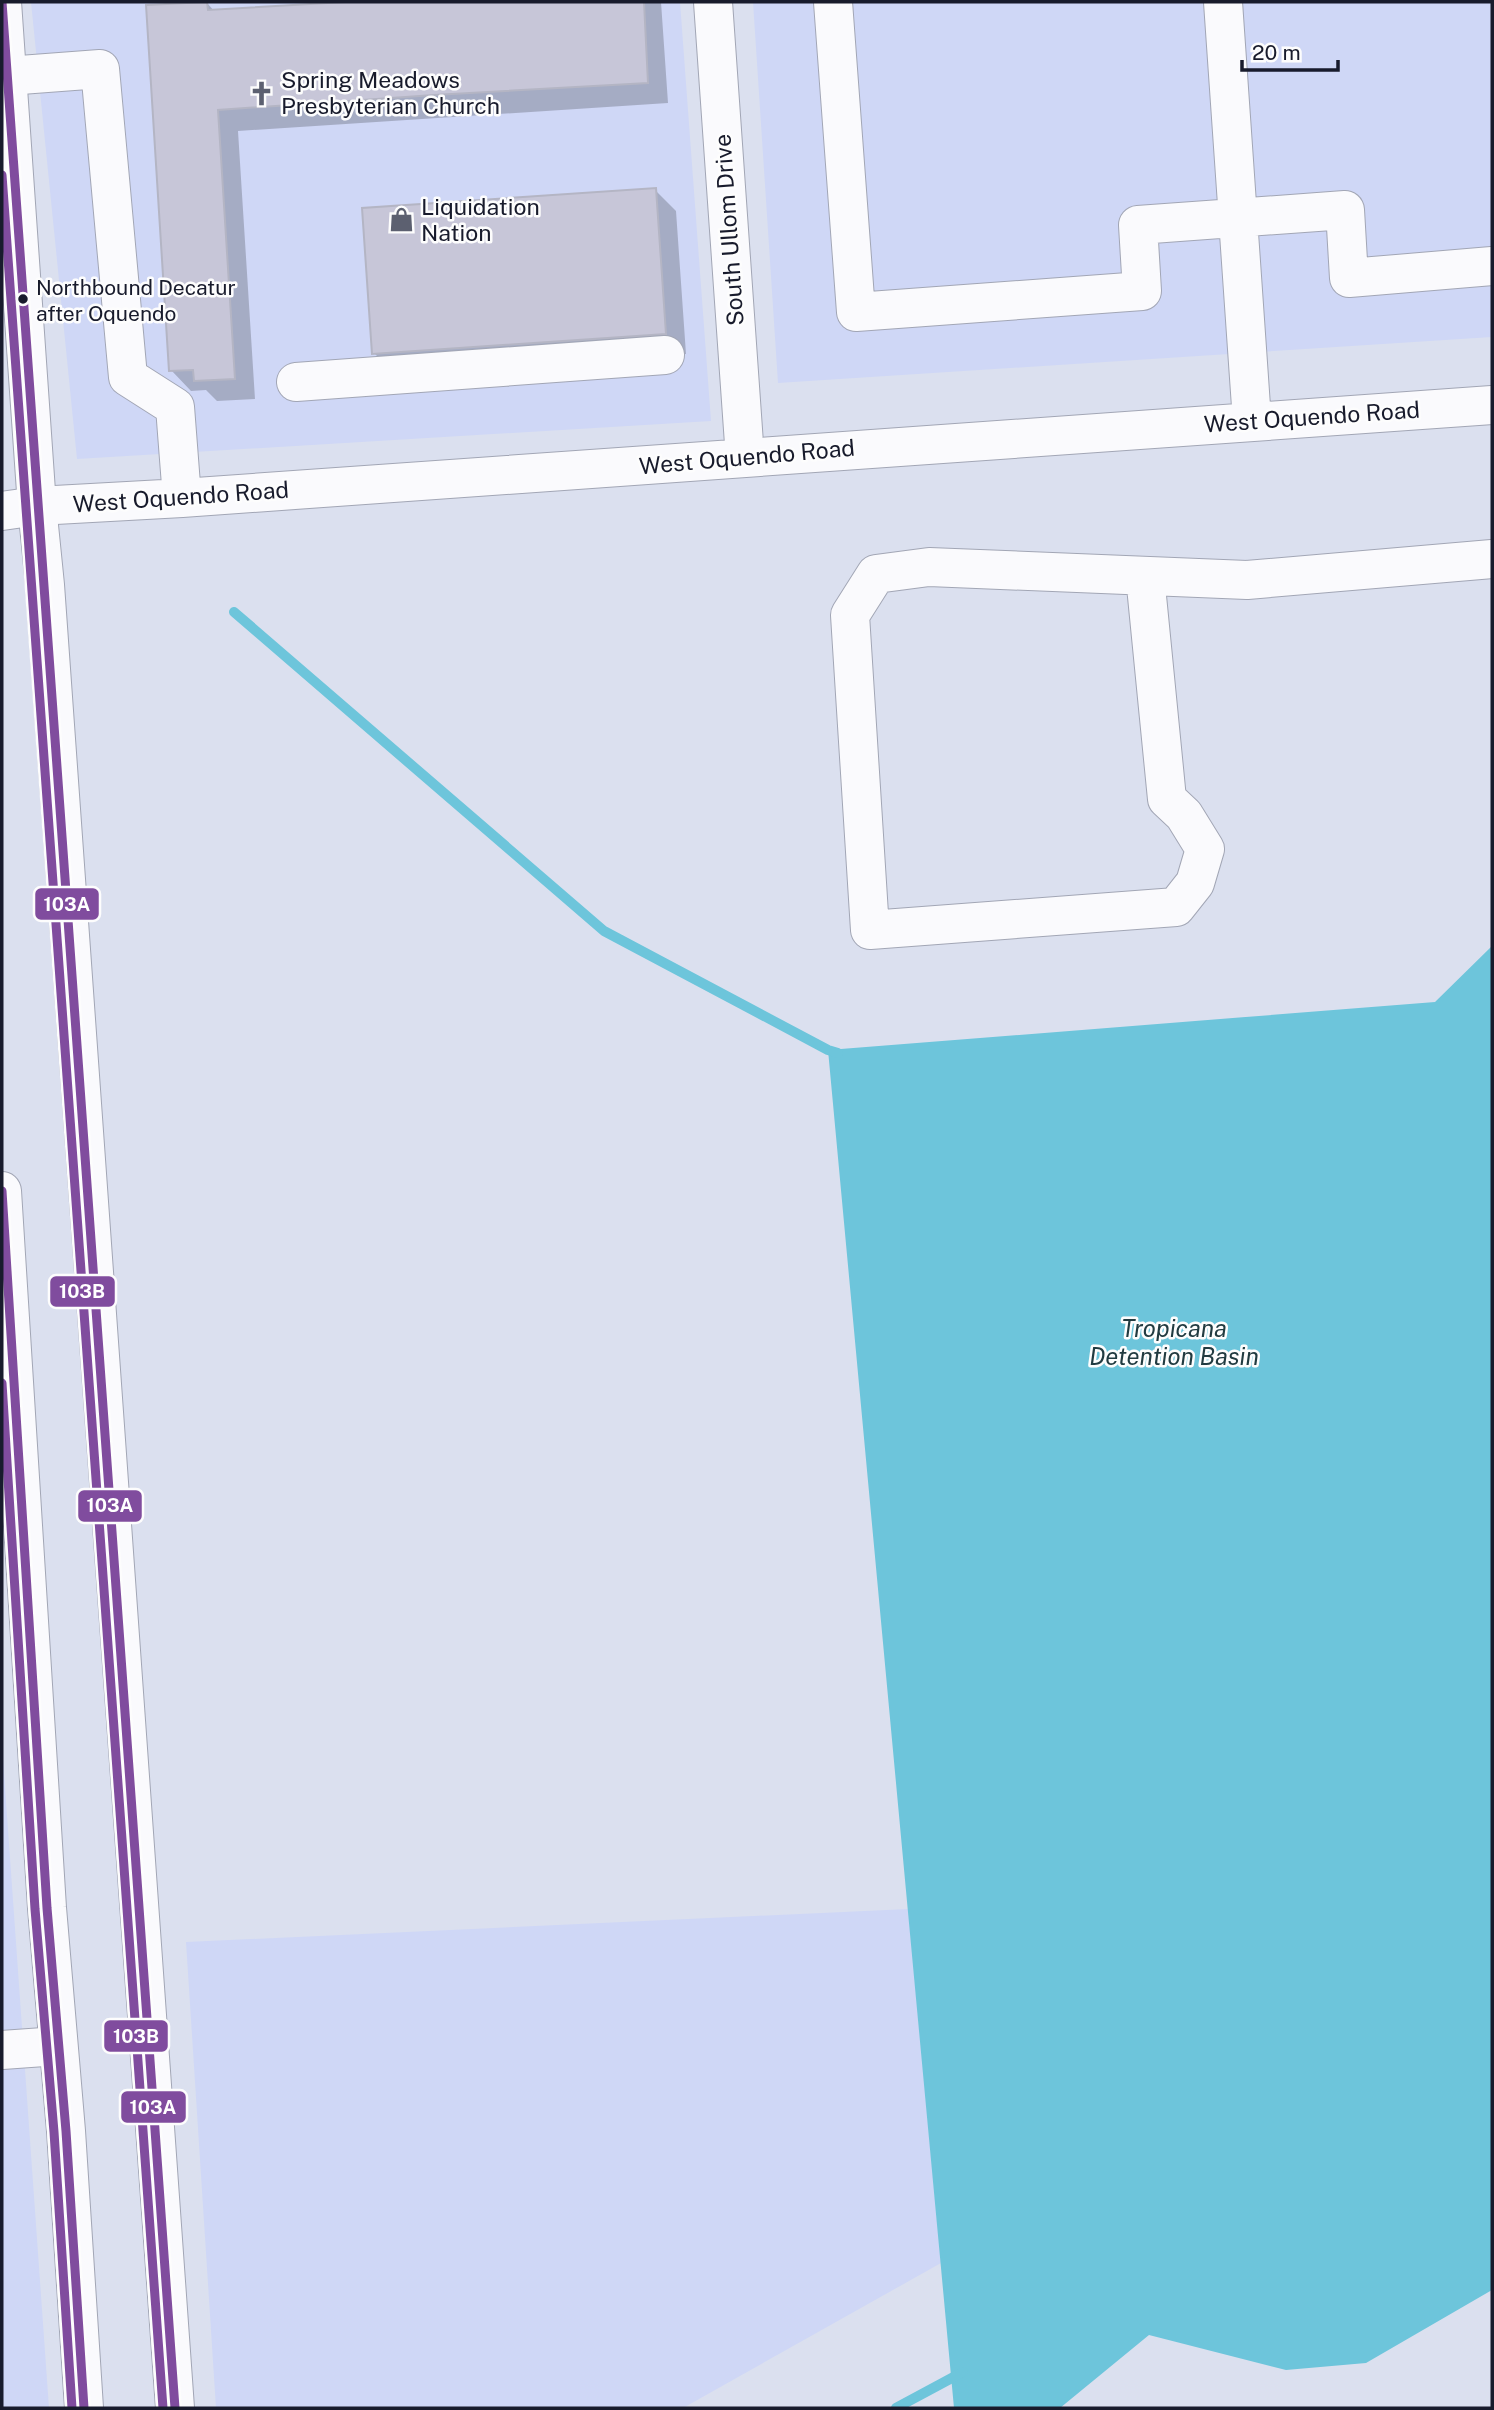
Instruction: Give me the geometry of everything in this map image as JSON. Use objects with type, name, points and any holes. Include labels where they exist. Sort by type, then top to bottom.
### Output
[{"type":"main road","points":[[2,2],[19,508],[45,585],[175,2408]]},
{"type":"main road","name":"South Ullom Drive","points":[[713,2],[745,458]]},
{"type":"main road","points":[[833,2],[856,312],[1142,291],[1138,225],[1239,217],[1345,210],[1349,278],[1492,266]]},
{"type":"main road","points":[[1223,2],[1252,421]]},
{"type":"main road","points":[[5,73],[100,69],[128,377],[175,407],[182,498]]},
{"type":"main road","points":[[296,382],[665,355]]},
{"type":"main road","name":"West Oquendo Road","points":[[19,508],[1492,405]]},
{"type":"main road","points":[[1145,576],[1167,799],[1184,815],[1205,849],[1195,883],[1176,907],[870,930],[850,615],[876,574],[929,566],[1247,580],[1492,559]]},
{"type":"main road","points":[[2,1191],[47,1908],[66,2131],[84,2408]]},
{"type":"main road","points":[[2,2050],[58,2046]]},
{"type":"shaded area","points":[[31,2],[680,2],[711,421],[77,459]]},
{"type":"shaded area","points":[[753,2],[1492,2],[1492,337],[778,383]]},
{"type":"shaded area","points":[[2,1745],[49,2408],[2,2408]]},
{"type":"shaded area","points":[[908,1909],[941,2263],[683,2408],[216,2408],[186,1942]]},
{"type":"water","name":"Tropicana Detention Basin","points":[[1492,946],[1492,2290],[1366,2363],[1286,2370],[1149,2335],[1060,2408],[954,2408],[828,1050],[1435,1002]]},
{"type":"building","points":[[207,2],[208,10],[345,2],[644,2],[648,83],[218,110],[235,379],[194,381],[193,370],[169,371],[146,5]]},
{"type":"building","points":[[656,188],[666,334],[372,354],[362,208]]},
{"type":"waterway","points":[[234,612],[604,931],[838,1053]]},
{"type":"waterway","points":[[896,2408],[963,2372]]},
{"type":"transit line","name":"103A","points":[[2,2],[175,2408]]},
{"type":"transit line","name":"103B","points":[[2,175],[163,2408]]},
{"type":"transit line","name":"103A","points":[[2,1191],[47,1908],[66,2131],[84,2408]]},
{"type":"transit line","name":"103B","points":[[2,1383],[35,1909],[54,2132],[72,2408]]},
{"type":"place","name":"Spring Meadows Presbyterian Church","points":[[261,93]]},
{"type":"place","name":"Liquidation Nation","points":[[401,220]]},
{"type":"place","name":"Northbound Decatur after Oquendo","points":[[23,299]]}]
